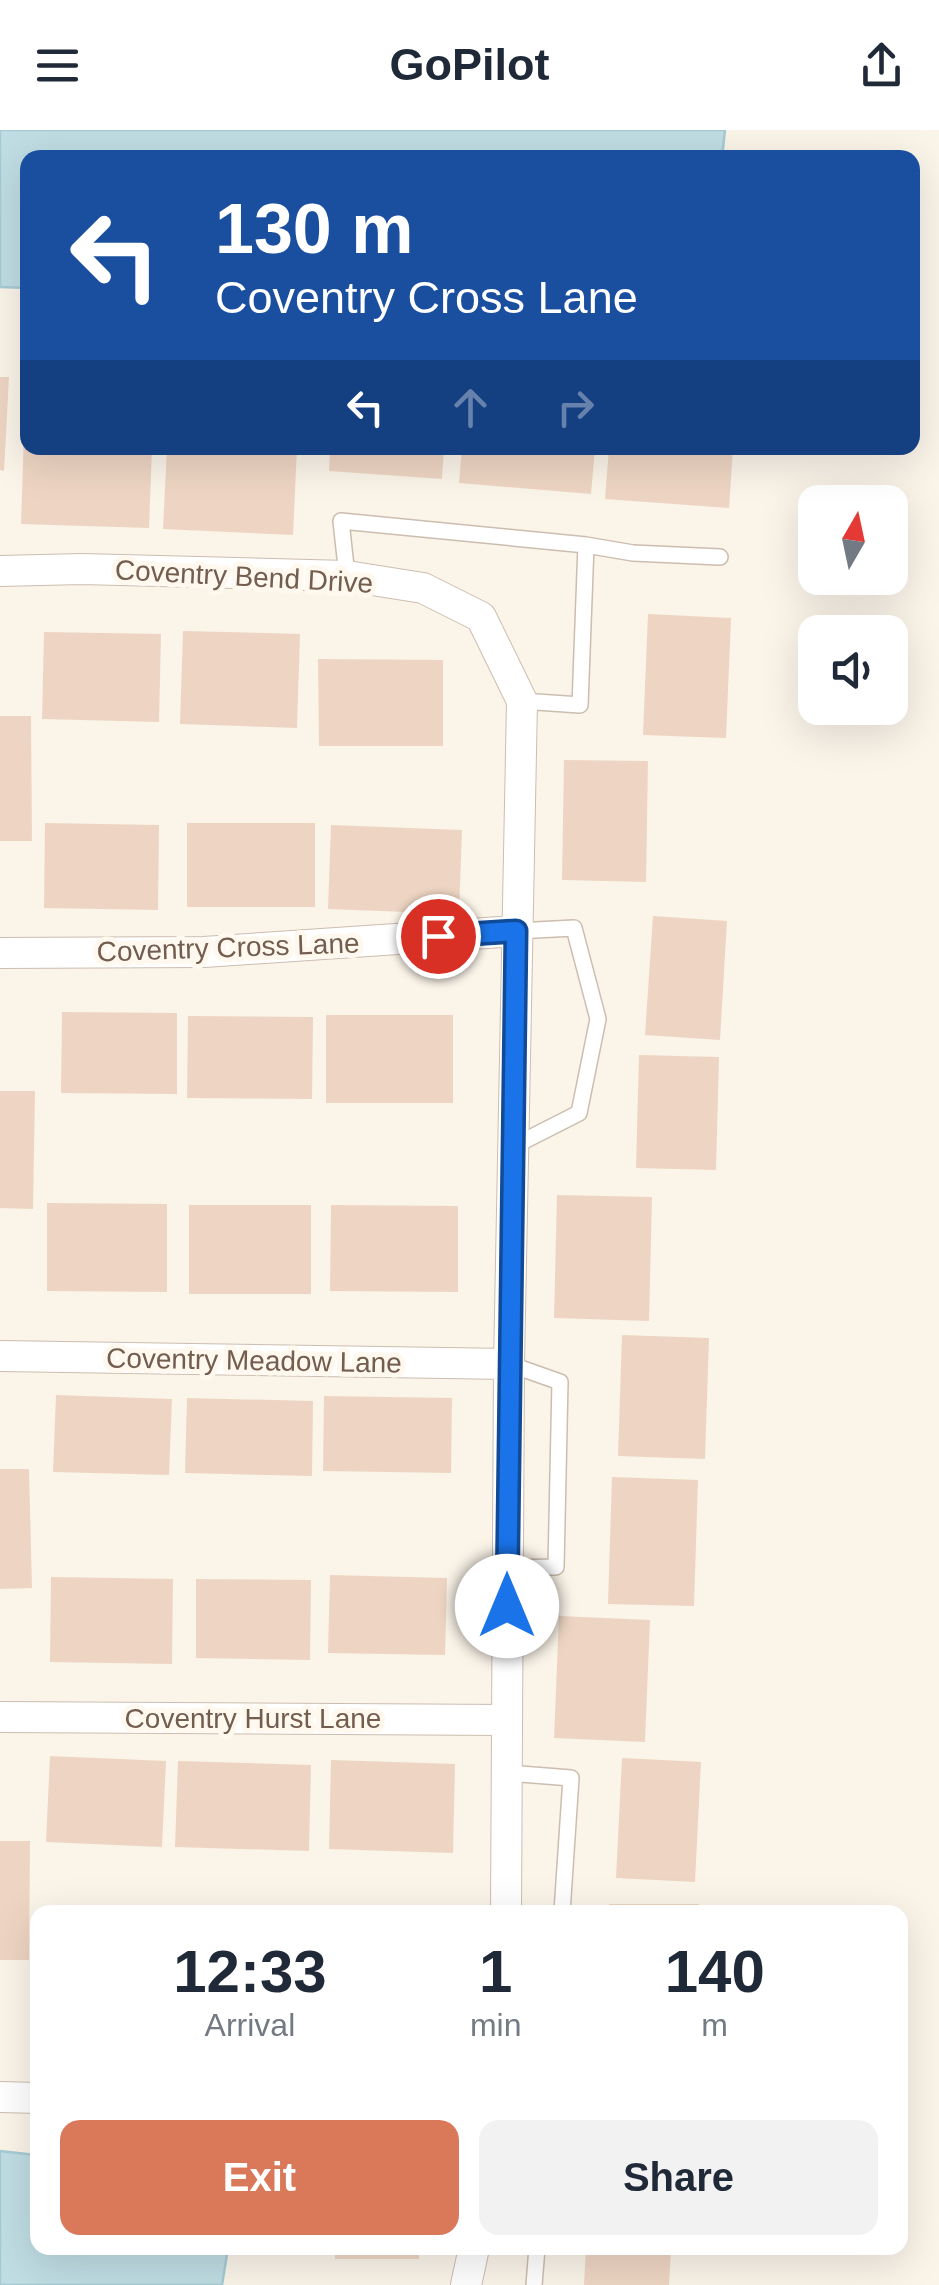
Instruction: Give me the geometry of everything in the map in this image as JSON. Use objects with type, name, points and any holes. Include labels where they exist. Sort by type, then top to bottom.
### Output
[{"type":"street","name":"Coventry Bend Drive","points":[[0,571],[82,568],[346,576],[423,588],[482,616],[522,701]]},
{"type":"street","points":[[506,1905],[509,1364],[522,701]]},
{"type":"street","name":"Coventry Cross Lane","points":[[0,954],[204,952],[516,931]]},
{"type":"street","name":"Coventry Meadow Lane","points":[[0,1356],[509,1364]]},
{"type":"street","name":"Coventry Hurst Lane","points":[[0,1717],[507,1720]]},
{"type":"street","points":[[0,2097],[30,2098]]},
{"type":"street","points":[[466,2285],[472,2255]]},
{"type":"lane","points":[[346,576],[340,522],[633,553],[720,557]]},
{"type":"lane","points":[[522,701],[580,705],[586,546]]},
{"type":"lane","points":[[512,1147],[579,1113],[598,1019],[574,928],[516,931]]},
{"type":"lane","points":[[507,1568],[556,1567],[560,1382],[509,1364]]},
{"type":"lane","points":[[506,1773],[571,1778],[562,1905]]},
{"type":"lane","points":[[534,2285],[536,2255]]},
{"type":"water","points":[[0,130],[725,130],[723,150],[20,150],[20,288],[0,287]]},
{"type":"water","points":[[0,2151],[30,2154],[30,2255],[227,2255],[222,2285],[0,2285]]},
{"type":"building","points":[[0,377],[9,377],[4,471],[0,470]]},
{"type":"building","points":[[23,455],[152,455],[149,528],[21,524]]},
{"type":"building","points":[[167,455],[297,455],[293,535],[163,529]]},
{"type":"building","points":[[330,455],[444,455],[442,479],[329,471]]},
{"type":"building","points":[[461,455],[594,455],[591,494],[459,483]]},
{"type":"building","points":[[608,455],[733,455],[729,508],[605,499]]},
{"type":"building","points":[[648,614],[731,618],[726,738],[643,735]]},
{"type":"building","points":[[183,631],[300,634],[297,728],[180,724]]},
{"type":"building","points":[[44,632],[161,634],[159,722],[42,719]]},
{"type":"building","points":[[318,659],[443,660],[443,746],[319,746]]},
{"type":"building","points":[[0,716],[31,716],[32,841],[0,841]]},
{"type":"building","points":[[564,760],[648,761],[646,882],[562,880]]},
{"type":"building","points":[[45,823],[159,825],[158,910],[44,908]]},
{"type":"building","points":[[187,823],[315,823],[315,907],[187,907]]},
{"type":"building","points":[[331,825],[462,830],[459,914],[328,909]]},
{"type":"building","points":[[653,916],[727,921],[720,1040],[645,1035]]},
{"type":"building","points":[[62,1012],[177,1013],[177,1094],[61,1093]]},
{"type":"building","points":[[326,1015],[453,1015],[453,1103],[326,1103]]},
{"type":"building","points":[[188,1016],[313,1017],[312,1099],[187,1098]]},
{"type":"building","points":[[639,1055],[719,1057],[716,1170],[636,1168]]},
{"type":"building","points":[[0,1091],[35,1091],[33,1209],[0,1208]]},
{"type":"building","points":[[557,1195],[652,1197],[649,1321],[554,1318]]},
{"type":"building","points":[[47,1203],[167,1204],[167,1292],[47,1291]]},
{"type":"building","points":[[189,1205],[311,1205],[311,1294],[189,1294]]},
{"type":"building","points":[[331,1205],[458,1206],[458,1292],[330,1291]]},
{"type":"building","points":[[622,1335],[709,1338],[705,1459],[618,1456]]},
{"type":"building","points":[[56,1395],[172,1399],[169,1475],[53,1472]]},
{"type":"building","points":[[324,1396],[452,1398],[451,1473],[323,1471]]},
{"type":"building","points":[[187,1398],[313,1401],[312,1476],[185,1473]]},
{"type":"building","points":[[0,1469],[29,1469],[32,1588],[0,1589]]},
{"type":"building","points":[[612,1477],[698,1480],[694,1606],[608,1604]]},
{"type":"building","points":[[330,1575],[447,1578],[445,1655],[328,1653]]},
{"type":"building","points":[[51,1577],[173,1579],[172,1664],[50,1662]]},
{"type":"building","points":[[196,1579],[311,1580],[310,1660],[196,1658]]},
{"type":"building","points":[[559,1616],[650,1620],[645,1742],[554,1738]]},
{"type":"building","points":[[50,1756],[166,1761],[162,1847],[46,1842]]},
{"type":"building","points":[[622,1758],[701,1762],[695,1882],[616,1878]]},
{"type":"building","points":[[331,1760],[455,1764],[453,1853],[329,1849]]},
{"type":"building","points":[[178,1761],[311,1765],[309,1851],[175,1847]]},
{"type":"building","points":[[0,1841],[30,1841],[29,1960],[0,1960]]},
{"type":"building","points":[[609,1904],[699,1904],[699,1905]]},
{"type":"building","points":[[335,2255],[419,2255],[419,2259],[335,2259]]},
{"type":"building","points":[[586,2255],[671,2255],[669,2285],[584,2285]]},
{"type":"route","points":[[438,936],[516,931],[507,1606]]}]
